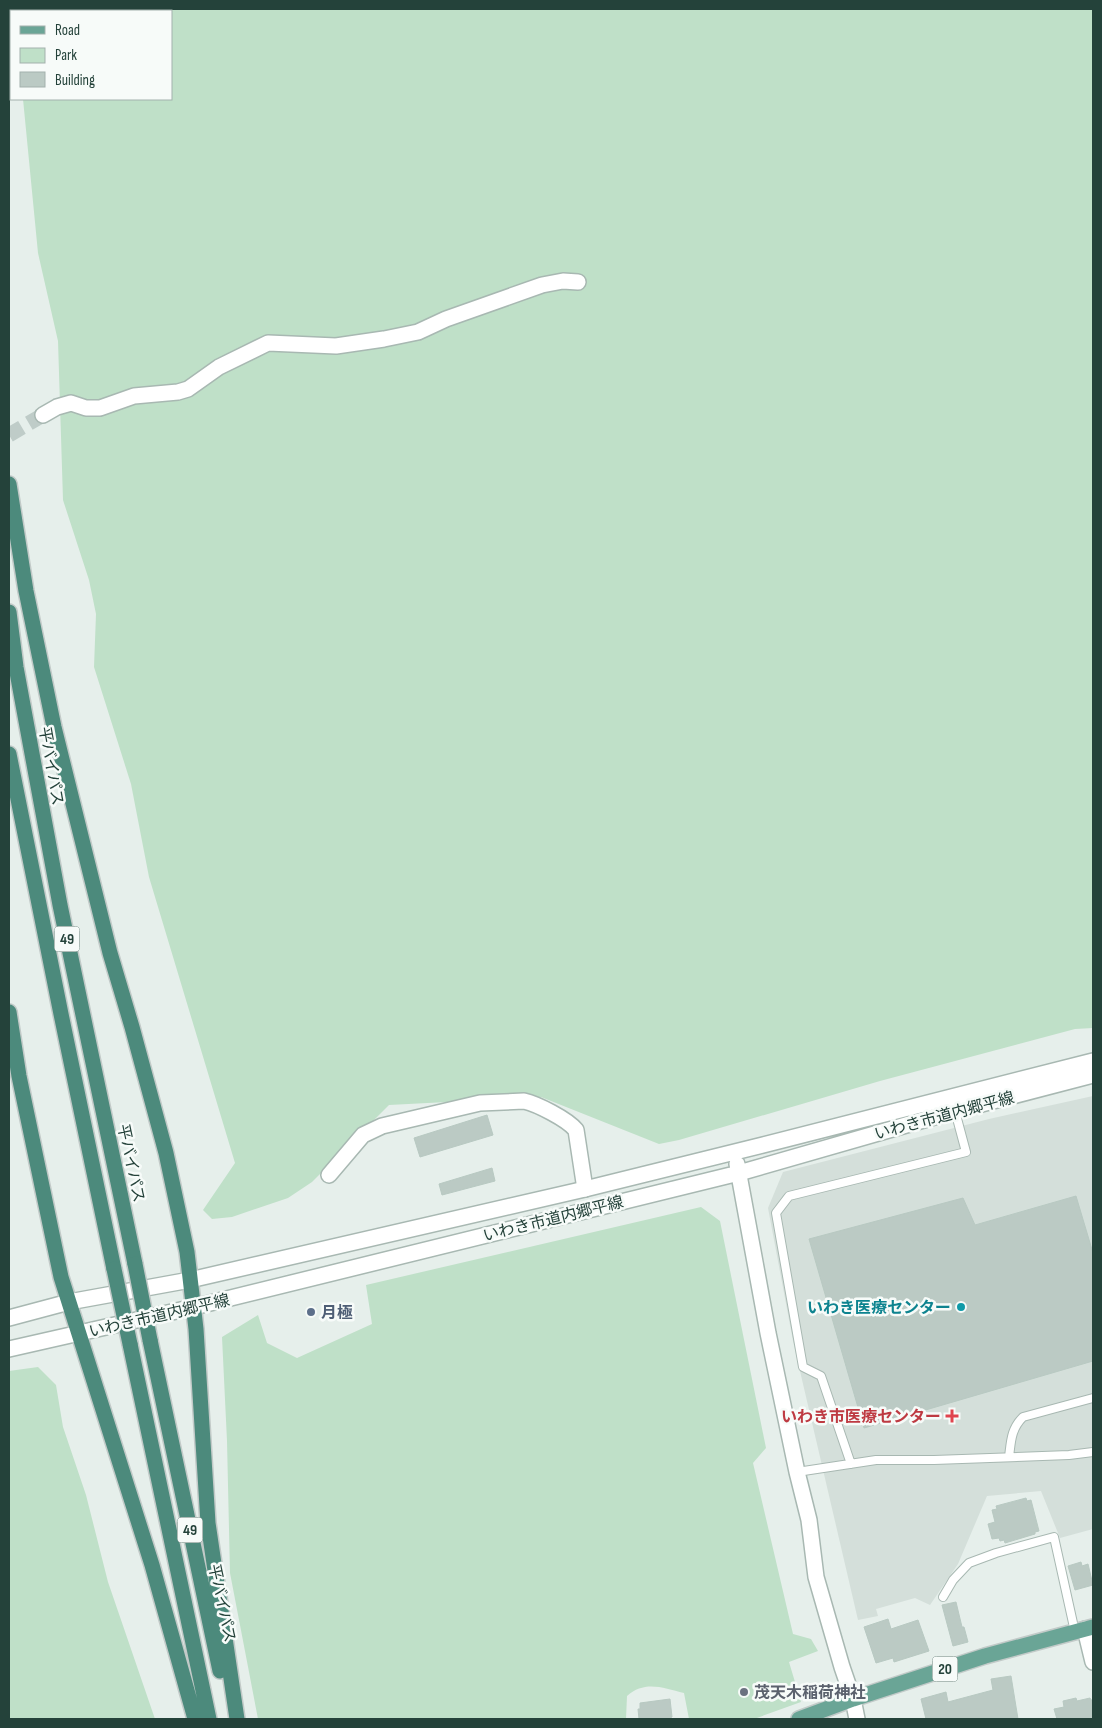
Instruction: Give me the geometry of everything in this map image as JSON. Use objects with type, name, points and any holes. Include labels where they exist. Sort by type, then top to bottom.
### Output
[{"type":"highway","points":[[9,484],[26,591],[54,727],[106,935],[166,1153],[187,1252],[194,1307],[203,1419],[208,1524],[237,1719]]},
{"type":"highway","name":"平バイパス","points":[[9,612],[16,667],[64,923],[230,1719]]},
{"type":"highway","name":"49","points":[[9,754],[41,917],[209,1719]]},
{"type":"highway","points":[[9,1012],[20,1084],[61,1277],[152,1564],[195,1719]]},
{"type":"main road","name":"20","points":[[799,1719],[853,1699],[985,1656],[1084,1629]]},
{"type":"street","points":[[43,415],[57,406],[71,403],[86,408],[100,408],[134,396],[178,392],[188,389],[219,367],[268,343],[336,346],[392,338],[418,332],[446,319],[542,285],[563,281],[578,282]]},
{"type":"street","name":"いわき市道内郷平線","points":[[9,1318],[69,1302],[190,1280],[585,1189],[1093,1061]]},
{"type":"street","name":"いわき市道内郷平線","points":[[9,1349],[194,1307],[738,1173],[955,1110],[1093,1075]]},
{"type":"street","points":[[329,1175],[363,1135],[382,1126],[480,1103],[524,1101],[572,1124],[576,1130],[585,1189]]},
{"type":"street","points":[[734,1152],[768,1333],[809,1520],[816,1577],[853,1699],[857,1719]]},
{"type":"street","points":[[1084,1629],[1093,1662]]},
{"type":"lane","points":[[850,1464],[821,1376],[803,1366],[776,1213],[789,1196],[966,1152],[955,1110]]},
{"type":"lane","points":[[1009,1457],[1012,1434],[1016,1424],[1023,1417],[1093,1398]]},
{"type":"lane","points":[[797,1472],[876,1460],[934,1460],[1069,1455],[1093,1452]]},
{"type":"lane","points":[[943,1597],[953,1580],[969,1563],[1054,1537],[1084,1629]]},
{"type":"shaded area","name":"いわき市医療センター","points":[[1093,1096],[1093,1529],[1060,1538],[1041,1491],[987,1496],[958,1564],[930,1605],[915,1598],[876,1609],[878,1616],[858,1620],[793,1341],[768,1208],[783,1172],[989,1119]]},
{"type":"green space","points":[[1093,9],[1093,1028],[1075,1029],[880,1081],[679,1140],[659,1144],[541,1097],[389,1105],[312,1182],[288,1198],[232,1217],[212,1219],[203,1210],[235,1163],[149,877],[131,784],[94,667],[96,614],[89,580],[63,500],[58,341],[38,253],[23,100],[172,100],[172,10],[31,10]]},
{"type":"green space","points":[[701,1207],[720,1221],[766,1448],[753,1463],[793,1634],[811,1639],[818,1651],[789,1662],[801,1702],[754,1719],[689,1719],[684,1693],[647,1687],[634,1691],[627,1696],[626,1719],[258,1719],[230,1573],[222,1337],[258,1315],[267,1343],[297,1358],[372,1324],[366,1285]]},
{"type":"green space","points":[[38,1367],[56,1385],[63,1427],[86,1495],[108,1582],[155,1719],[9,1719],[9,1371]]},
{"type":"building","points":[[487,1115],[493,1135],[420,1157],[414,1138]]},
{"type":"building","points":[[492,1168],[495,1181],[442,1195],[439,1184]]},
{"type":"building","name":"いわき医療センター","points":[[1076,1196],[1093,1253],[1093,1361],[864,1428],[809,1239],[963,1198],[975,1225]]},
{"type":"building","points":[[1026,1498],[1027,1501],[1031,1500],[1039,1531],[1005,1543],[1004,1540],[1000,1541],[999,1538],[992,1539],[988,1524],[995,1522],[992,1510],[997,1509],[996,1506]]},
{"type":"building","points":[[1081,1562],[1082,1566],[1088,1564],[1093,1585],[1075,1590],[1068,1566]]},
{"type":"building","points":[[956,1602],[968,1642],[953,1646],[942,1605]]},
{"type":"building","points":[[888,1619],[891,1629],[918,1620],[929,1651],[894,1662],[893,1658],[876,1663],[864,1627]]},
{"type":"building","points":[[1011,1676],[1018,1719],[926,1719],[921,1699],[946,1692],[948,1702],[993,1690],[991,1679]]},
{"type":"building","points":[[1076,1698],[1077,1701],[1090,1698],[1093,1700],[1093,1719],[1057,1719],[1054,1709],[1064,1707],[1063,1701]]},
{"type":"building","points":[[670,1699],[672,1717],[670,1719],[639,1719],[638,1709],[640,1709],[640,1703]]},
{"type":"tunnel","points":[[9,435],[43,415]]},
{"type":"place","name":"いわき医療センター","points":[[961,1307]]},
{"type":"place","name":"月極","points":[[311,1312]]},
{"type":"place","name":"いわき市医療センター","points":[[952,1416]]},
{"type":"place","name":"茂天木稲荷神社","points":[[744,1692]]}]
